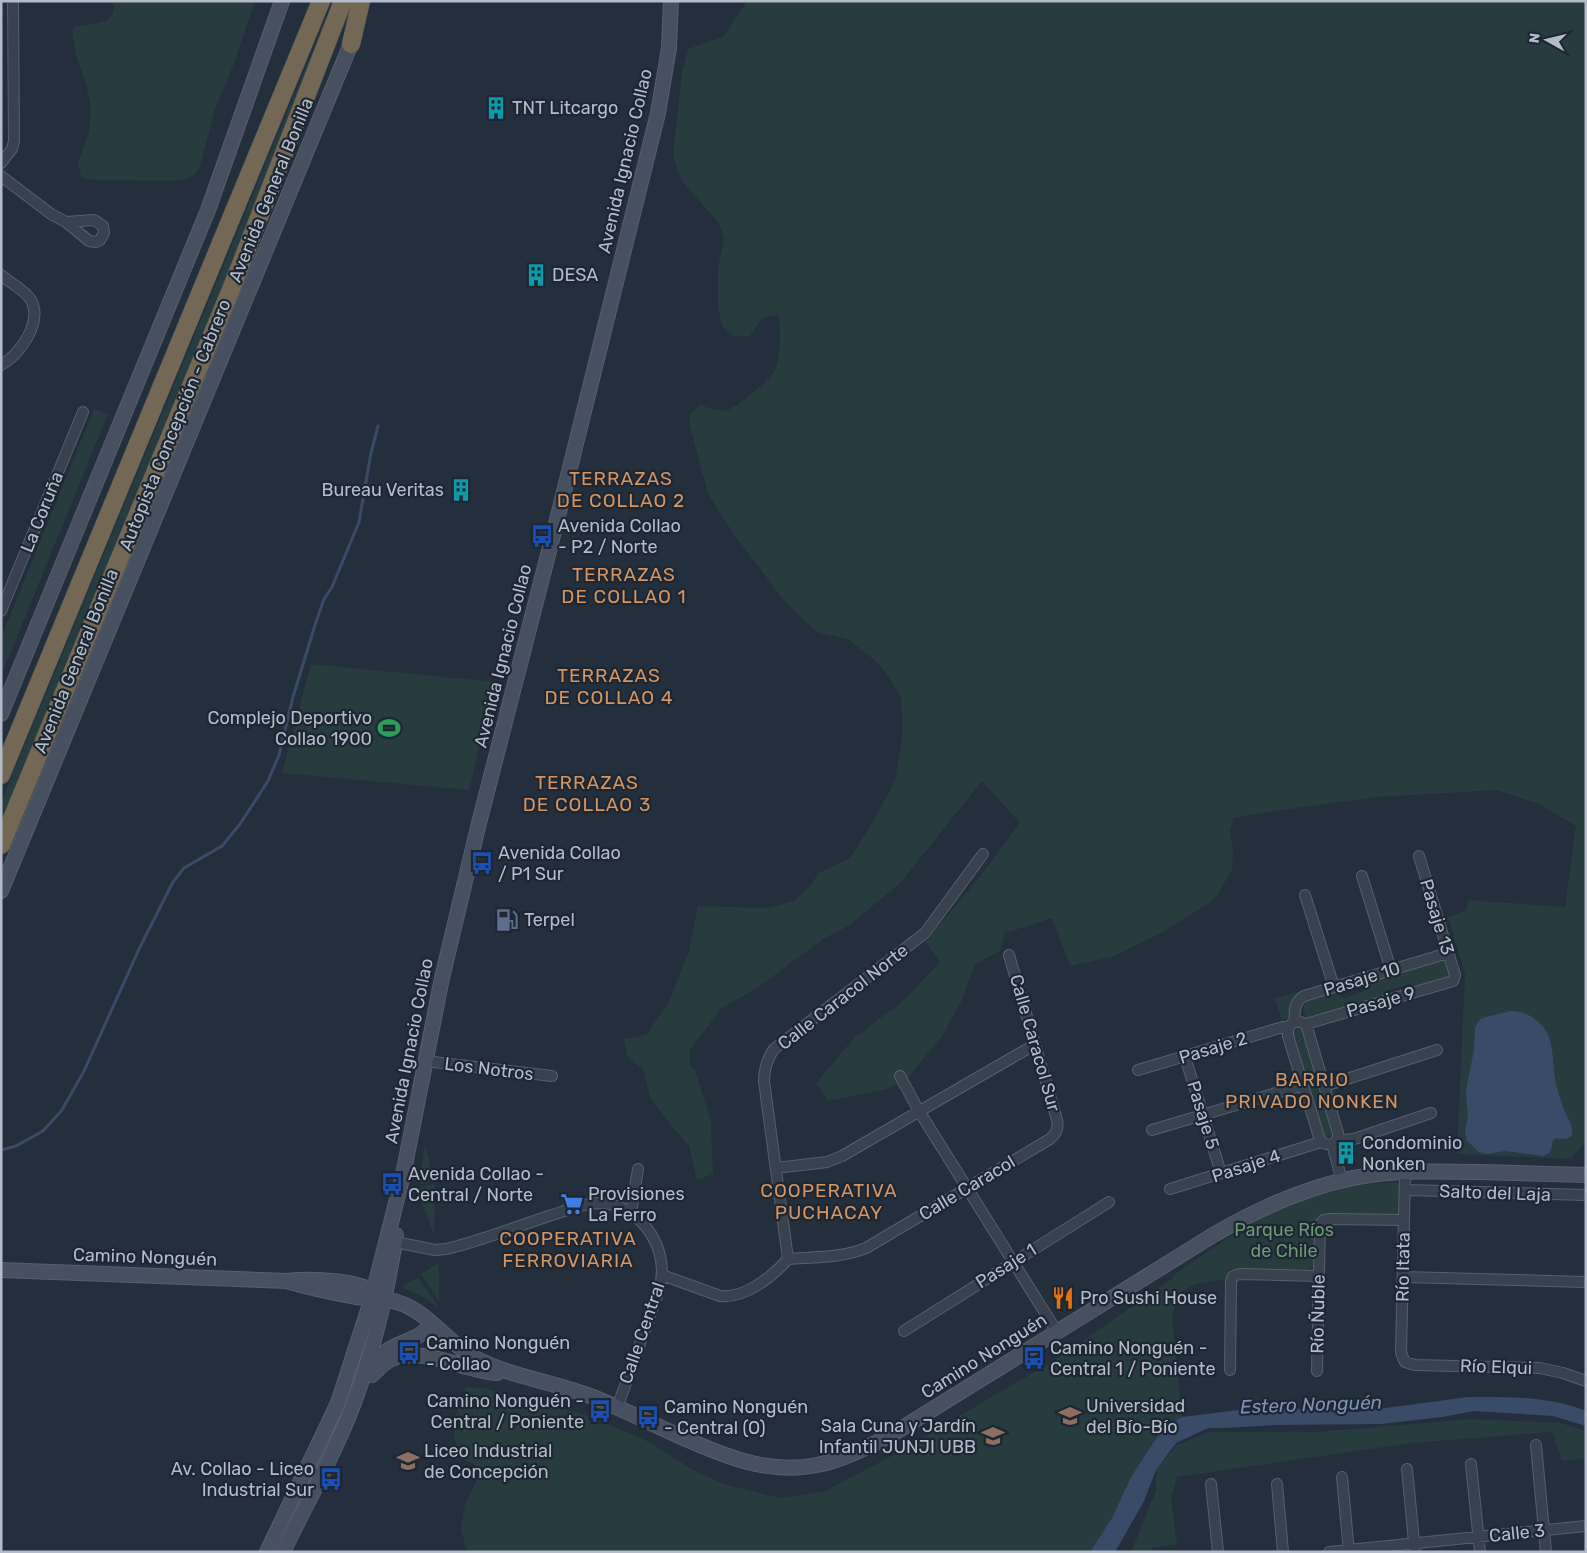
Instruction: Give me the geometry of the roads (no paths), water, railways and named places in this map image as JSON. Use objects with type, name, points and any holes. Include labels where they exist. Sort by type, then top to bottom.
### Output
[{"type":"highway","name":"Autopista Concepción - Cabrero","points":[[1,775],[321,1]]},
{"type":"highway","name":"Autopista Concepción - Cabrero","points":[[1,846],[200,364],[342,1]]},
{"type":"highway","points":[[351,44],[361,1]]},
{"type":"main road","points":[[1,714],[208,210],[282,1]]},
{"type":"main road","name":"Avenida General Bonilla","points":[[1,891],[368,1]]},
{"type":"main road","name":"Avenida Ignacio Collao","points":[[283,1552],[351,1409],[369,1355],[376,1296],[403,1175],[442,978],[478,827],[556,524],[658,113],[669,48],[671,1]]},
{"type":"main road","name":"Camino Nonguén","points":[[1,1270],[287,1281],[307,1280],[359,1285],[376,1296],[406,1306],[433,1325],[460,1348],[476,1358],[518,1374],[577,1391],[732,1458],[781,1468],[800,1468],[841,1459],[891,1436],[1215,1234],[1243,1218],[1302,1192],[1355,1178],[1405,1172],[1454,1171],[1586,1174]]},
{"type":"main road","name":"Avenida Ignacio Collao","points":[[267,1552],[338,1403],[395,1242],[403,1175]]},
{"type":"main road","points":[[351,1409],[360,1398],[372,1375],[376,1362],[386,1350],[415,1337],[433,1325]]},
{"type":"main road","points":[[372,1375],[389,1360],[409,1355],[479,1370],[518,1374]]},
{"type":"street","points":[[1,163],[12,149],[14,141],[13,1]]},
{"type":"street","points":[[1,176],[51,214],[66,222]]},
{"type":"street","points":[[1,275],[27,296],[33,305],[34,315],[33,326],[28,336],[14,355],[1,365]]},
{"type":"street","name":"La Coruña","points":[[1,611],[83,412]]},
{"type":"street","name":"Calle Caracol Norte","points":[[788,1259],[764,1075],[766,1062],[774,1049],[925,933],[983,854]]},
{"type":"street","name":"Pasaje 13","points":[[1419,856],[1455,979]]},
{"type":"street","points":[[1362,876],[1391,970]]},
{"type":"street","points":[[1305,895],[1334,987]]},
{"type":"street","name":"Pasaje 10","points":[[1291,1024],[1296,1003],[1304,996],[1448,953]]},
{"type":"street","name":"Calle Caracol Sur","points":[[1009,955],[1057,1120],[1057,1130]]},
{"type":"street","name":"Pasaje 9","points":[[1306,1024],[1451,982],[1455,979]]},
{"type":"street","points":[[1330,1141],[1338,1133],[1306,1024],[1302,1022],[1291,1024],[1288,1036],[1303,1086],[1330,1141],[1342,1181]]},
{"type":"street","name":"Pasaje 2","points":[[1138,1070],[1291,1024]]},
{"type":"street","points":[[776,1168],[827,1162],[842,1156],[1034,1045]]},
{"type":"street","points":[[1325,1086],[1437,1050]]},
{"type":"street","name":"Pasaje 5","points":[[1185,1056],[1221,1174]]},
{"type":"street","name":"Los Notros","points":[[425,1061],[552,1076]]},
{"type":"street","points":[[900,1076],[919,1111],[1057,1332]]},
{"type":"street","points":[[1152,1130],[1303,1086]]},
{"type":"street","name":"Pasaje 4","points":[[1170,1189],[1330,1141],[1354,1139],[1431,1113]]},
{"type":"street","name":"Calle Caracol","points":[[788,1259],[858,1252],[1050,1139],[1057,1130]]},
{"type":"street","points":[[631,1213],[638,1169]]},
{"type":"street","name":"Río Itata","points":[[1405,1172],[1401,1353],[1405,1362]]},
{"type":"street","name":"Salto del Laja","points":[[1405,1190],[1586,1196]]},
{"type":"street","name":"Pasaje 1","points":[[904,1331],[1109,1202]]},
{"type":"street","name":"Calle Central","points":[[395,1242],[436,1250],[446,1249],[587,1205],[608,1204],[624,1208],[631,1213],[646,1227],[656,1243],[661,1259],[662,1275],[658,1293],[616,1408]]},
{"type":"street","name":"Río Ñuble","points":[[1317,1371],[1319,1227],[1324,1220],[1330,1219],[1404,1220]]},
{"type":"street","points":[[662,1275],[720,1296],[730,1296],[758,1286],[788,1259]]},
{"type":"street","points":[[1230,1370],[1231,1282],[1233,1276],[1240,1274],[1318,1276]]},
{"type":"street","points":[[1403,1277],[1586,1282]]},
{"type":"street","name":"Río Elqui","points":[[1405,1362],[1411,1365],[1540,1368],[1586,1381]]},
{"type":"street","points":[[1536,1445],[1546,1552]]},
{"type":"street","points":[[1471,1464],[1480,1552]]},
{"type":"street","points":[[1407,1469],[1415,1548]]},
{"type":"street","points":[[1342,1477],[1349,1551]]},
{"type":"street","points":[[1211,1484],[1218,1552]]},
{"type":"street","points":[[1277,1484],[1283,1552]]},
{"type":"street","name":"Calle 3","points":[[1329,1552],[1415,1548],[1478,1537],[1586,1526]]},
{"type":"water","points":[[1510,1011],[1531,1016],[1546,1031],[1551,1045],[1557,1088],[1564,1111],[1572,1128],[1572,1136],[1566,1139],[1555,1138],[1549,1153],[1543,1156],[1505,1151],[1487,1154],[1479,1152],[1467,1141],[1465,1133],[1468,1115],[1466,1095],[1474,1050],[1475,1028],[1482,1018]]},
{"type":"water","points":[[1468,1397],[1528,1398],[1557,1402],[1586,1411],[1586,1426],[1553,1416],[1474,1411],[1442,1417],[1381,1424],[1208,1428],[1176,1443],[1156,1470],[1144,1501],[1115,1552],[1090,1552],[1112,1518],[1131,1477],[1153,1443],[1166,1426],[1182,1417],[1239,1410],[1280,1408],[1356,1412]]},
{"type":"waterway","points":[[1,1150],[16,1146],[43,1131],[62,1110],[84,1071],[140,947],[173,882],[184,868],[222,846],[240,824],[268,781],[279,755],[293,697],[324,599],[332,587],[359,522],[371,453],[378,426]]},
{"type":"place","name":"TNT Litcargo","points":[[496,108]]},
{"type":"place","name":"DESA","points":[[536,275]]},
{"type":"place","name":"Bureau Veritas","points":[[461,490]]},
{"type":"place","name":"Avenida Collao - P2 / Norte","points":[[542,536]]},
{"type":"place","name":"Complejo Deportivo Collao 1900","points":[[389,728]]},
{"type":"place","name":"Avenida Collao / P1 Sur","points":[[482,863]]},
{"type":"place","name":"Terpel","points":[[507,920]]},
{"type":"place","name":"Condominio Nonken","points":[[1346,1153]]},
{"type":"place","name":"Avenida Collao - Central / Norte","points":[[392,1184]]},
{"type":"place","name":"Provisiones La Ferro","points":[[572,1204]]},
{"type":"place","name":"Pro Sushi House","points":[[1063,1298]]},
{"type":"place","name":"Camino Nonguén - Collao","points":[[409,1353]]},
{"type":"place","name":"Camino Nonguén - Central 1 / Poniente","points":[[1034,1358]]},
{"type":"place","name":"Camino Nonguén - Central / Poniente","points":[[600,1411]]},
{"type":"place","name":"Universidad del Bío-Bío","points":[[1070,1416]]},
{"type":"place","name":"Camino Nonguén - Central (O)","points":[[648,1417]]},
{"type":"place","name":"Sala Cuna y Jardín Infantil JUNJI UBB","points":[[993,1436]]},
{"type":"place","name":"Liceo Industrial de Concepción","points":[[408,1461]]},
{"type":"place","name":"Av. Collao - Liceo Industrial Sur","points":[[331,1479]]},
{"type":"district","name":"TERRAZAS DE COLLAO 2","points":[[621,489]]},
{"type":"district","name":"TERRAZAS DE COLLAO 1","points":[[624,585]]},
{"type":"district","name":"TERRAZAS DE COLLAO 4","points":[[609,686]]},
{"type":"district","name":"TERRAZAS DE COLLAO 3","points":[[587,793]]},
{"type":"district","name":"BARRIO PRIVADO NONKEN","points":[[1312,1090]]},
{"type":"district","name":"COOPERATIVA PUCHACAY","points":[[829,1201]]},
{"type":"district","name":"COOPERATIVA FERROVIARIA","points":[[568,1249]]},
{"type":"park label","name":"Parque Ríos de Chile","points":[[1284,1240]]},
{"type":"water label","name":"Estero Nonguén","points":[[1311,1404]]}]
